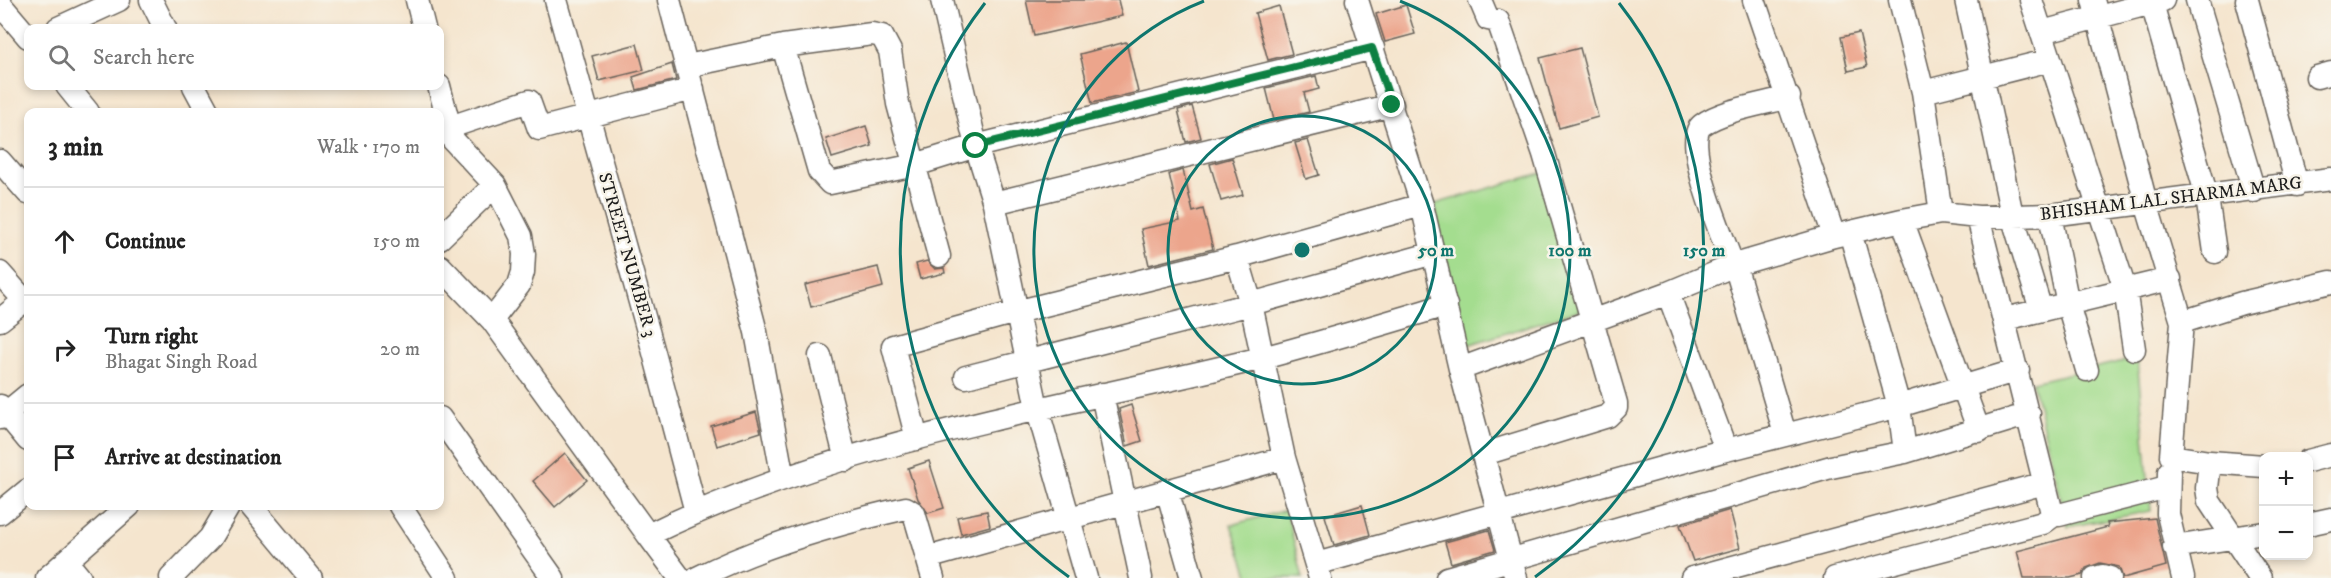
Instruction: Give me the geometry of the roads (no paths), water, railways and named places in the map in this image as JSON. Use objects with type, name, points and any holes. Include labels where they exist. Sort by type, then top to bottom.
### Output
[{"type":"street","points":[[67,24],[119,0]]},
{"type":"street","points":[[151,0],[163,24]]},
{"type":"street","points":[[417,0],[423,24]]},
{"type":"street","name":"STREET NUMBER 3","points":[[556,0],[696,512]]},
{"type":"street","points":[[669,0],[756,332],[783,479]]},
{"type":"street","points":[[942,0],[976,146],[994,203],[1038,408],[1071,517],[1086,578]]},
{"type":"street","points":[[1357,0],[1422,205],[1460,369],[1500,512],[1513,569]]},
{"type":"street","points":[[1480,0],[1488,19],[1498,21],[1544,154],[1616,403],[1613,413],[1484,454]]},
{"type":"street","points":[[1754,0],[1842,234],[1899,406],[1905,452]]},
{"type":"street","points":[[1900,0],[1923,92],[1941,213]]},
{"type":"street","points":[[1966,0],[2012,215],[2041,310]]},
{"type":"street","points":[[2031,0],[2125,289],[2134,349]]},
{"type":"street","points":[[2198,0],[2254,191]]},
{"type":"street","points":[[2247,0],[2297,185]]},
{"type":"street","points":[[2042,32],[2095,9],[2155,1],[2207,197],[2216,252]]},
{"type":"street","points":[[0,4],[24,32]]},
{"type":"street","points":[[2095,9],[2146,202],[2182,322],[2167,487],[2168,514],[2183,578]]},
{"type":"street","points":[[687,66],[783,46],[872,34],[882,36],[890,51],[898,104],[939,256]]},
{"type":"street","points":[[783,46],[819,171],[830,183],[841,183],[915,165],[976,146],[1372,48]]},
{"type":"street","points":[[1923,92],[1982,75],[2050,60]]},
{"type":"street","points":[[450,127],[530,101],[539,129],[588,114],[693,89]]},
{"type":"street","points":[[70,90],[85,108]]},
{"type":"street","points":[[196,90],[206,108]]},
{"type":"street","points":[[440,90],[450,127],[460,150],[495,185],[521,236],[524,254],[523,272],[519,285],[492,320]]},
{"type":"street","points":[[1785,434],[1735,265],[1713,212],[1698,159],[1695,136],[1700,127],[1716,118],[1789,97]]},
{"type":"street","points":[[994,203],[1392,105]]},
{"type":"street","points":[[0,161],[24,188]]},
{"type":"street","name":"BHISHAM LAL SHARMA MARG","points":[[1460,369],[1668,293],[1735,265],[1842,234],[1902,220],[1941,213],[1978,217],[2050,215],[2331,182]]},
{"type":"street","points":[[444,234],[495,185]]},
{"type":"street","points":[[917,439],[893,346],[1016,312],[1237,257],[1422,205]]},
{"type":"street","points":[[2050,215],[2068,304],[2087,370]]},
{"type":"street","points":[[1978,217],[2018,370],[2050,511],[2054,514]]},
{"type":"street","points":[[1902,220],[1979,431]]},
{"type":"street","points":[[966,377],[1251,304],[1434,253]]},
{"type":"street","points":[[1237,257],[1264,357],[1284,458],[1318,571],[1500,512],[1785,434],[1899,406],[2018,370]]},
{"type":"street","points":[[444,270],[492,320],[680,578]]},
{"type":"street","points":[[0,273],[24,298]]},
{"type":"street","points":[[2005,319],[2170,279]]},
{"type":"street","points":[[2182,322],[2242,303],[2331,282]]},
{"type":"street","points":[[1668,293],[1726,450]]},
{"type":"street","points":[[0,320],[24,302]]},
{"type":"street","points":[[648,535],[696,512],[783,479],[917,439],[1038,408],[1264,357],[1446,305]]},
{"type":"street","points":[[820,356],[846,460]]},
{"type":"street","points":[[1102,394],[1141,578]]},
{"type":"street","points":[[24,398],[2,412],[24,436]]},
{"type":"street","points":[[1447,578],[1513,569],[1832,468],[1905,452],[2028,414]]},
{"type":"street","points":[[444,424],[553,578]]},
{"type":"street","points":[[2313,460],[2331,455]]},
{"type":"street","points":[[2171,456],[2259,466]]},
{"type":"street","points":[[697,578],[761,549],[906,508],[915,513],[930,568],[1071,517],[1284,458]]},
{"type":"street","points":[[2210,462],[2207,495],[2260,578]]},
{"type":"street","points":[[1692,578],[2045,483]]},
{"type":"street","points":[[1835,578],[2043,523],[2054,514],[2167,487]]},
{"type":"street","points":[[1167,490],[1192,578]]},
{"type":"street","points":[[0,513],[24,493]]},
{"type":"street","points":[[47,578],[73,570],[126,510]]},
{"type":"street","points":[[171,578],[210,537],[227,510]]},
{"type":"street","points":[[254,510],[311,578]]},
{"type":"street","points":[[402,510],[438,575]]},
{"type":"street","points":[[2313,523],[2331,519]]},
{"type":"street","points":[[2174,547],[2259,534]]},
{"type":"street","points":[[2095,578],[2103,576],[2110,578]]}]
